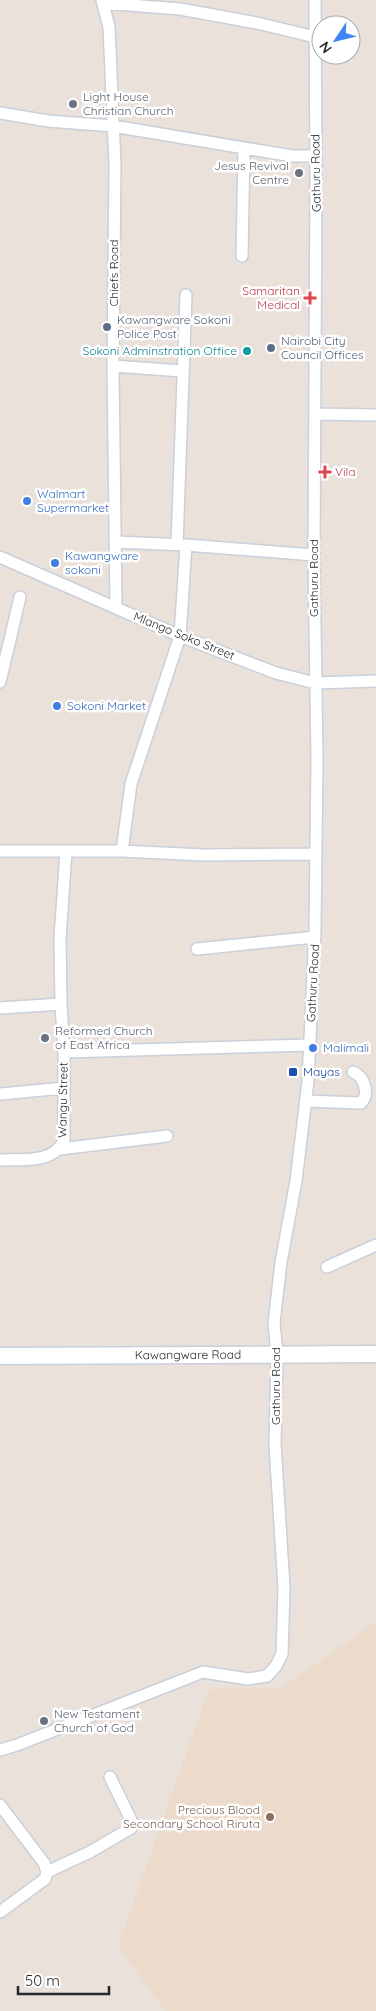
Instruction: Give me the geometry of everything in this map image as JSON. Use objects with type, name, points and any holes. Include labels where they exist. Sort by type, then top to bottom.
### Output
[{"type":"main road","name":"Kawangware Road","points":[[0,1356],[376,1354]]},
{"type":"street","name":"Gathuru Road","points":[[315,0],[315,15]]},
{"type":"street","points":[[102,2],[180,9],[257,23],[311,36]]},
{"type":"street","name":"Chiefs Road","points":[[102,2],[109,27],[114,164],[113,366],[116,607]]},
{"type":"street","name":"Gathuru Road","points":[[0,1750],[17,1745],[194,1674],[212,1672],[248,1680],[267,1676],[276,1666],[282,1654],[284,1588],[275,1444],[277,1354],[274,1323],[276,1292],[296,1181],[306,1101],[315,937],[317,761],[314,683],[315,65]]},
{"type":"street","points":[[0,113],[48,121],[113,126],[292,156],[316,156]]},
{"type":"street","points":[[242,256],[244,148]]},
{"type":"street","points":[[122,851],[131,784],[180,636],[182,371],[186,295]]},
{"type":"street","points":[[113,366],[182,371]]},
{"type":"street","points":[[316,414],[376,415]]},
{"type":"street","points":[[115,542],[314,555]]},
{"type":"street","name":"Mlango Soko Street","points":[[0,557],[180,636],[276,674],[314,683],[376,681]]},
{"type":"street","points":[[0,682],[20,597]]},
{"type":"street","points":[[0,851],[122,851],[203,855],[316,854]]},
{"type":"street","points":[[64,1052],[60,939],[66,851]]},
{"type":"street","points":[[197,948],[315,937]]},
{"type":"street","points":[[0,1008],[61,1004]]},
{"type":"street","name":"Wangu Street","points":[[0,1160],[41,1158],[53,1155],[60,1149],[64,1140],[64,1052],[310,1045]]},
{"type":"street","points":[[306,1101],[361,1103],[365,1097],[364,1082],[359,1074],[353,1072]]},
{"type":"street","points":[[0,1094],[64,1088]]},
{"type":"street","points":[[60,1149],[167,1136]]},
{"type":"street","points":[[328,1267],[376,1244]]},
{"type":"street","points":[[47,1872],[90,1852],[131,1828],[132,1822],[110,1777]]},
{"type":"street","points":[[0,1805],[44,1863],[47,1872],[45,1879],[0,1912]]},
{"type":"shaded area","name":"Precious Blood Secondary School Riruta","points":[[376,1622],[376,2011],[165,2011],[118,1946],[209,1689],[281,1688]]},
{"type":"place","name":"Light House Christian Church","points":[[73,104]]},
{"type":"place","name":"Jesus Revival Centre","points":[[299,173]]},
{"type":"place","name":"Samaritan Medical","points":[[310,298]]},
{"type":"place","name":"Kawangware Sokoni Police Post","points":[[107,327]]},
{"type":"place","name":"Nairobi City Council Offices","points":[[271,348]]},
{"type":"place","name":"Sokoni Adminstration Office","points":[[247,351]]},
{"type":"place","name":"Vila","points":[[325,472]]},
{"type":"place","name":"Walmart Supermarket","points":[[27,501]]},
{"type":"place","name":"Kawangware sokoni","points":[[55,563]]},
{"type":"place","name":"Sokoni Market","points":[[57,706]]},
{"type":"place","name":"Reformed Church of East Africa","points":[[45,1038]]},
{"type":"place","name":"Malimali","points":[[313,1048]]},
{"type":"place","name":"Mayas","points":[[293,1072]]},
{"type":"place","name":"New Testament Church of God","points":[[44,1721]]},
{"type":"place","name":"Precious Blood Secondary School Riruta","points":[[270,1817]]}]
